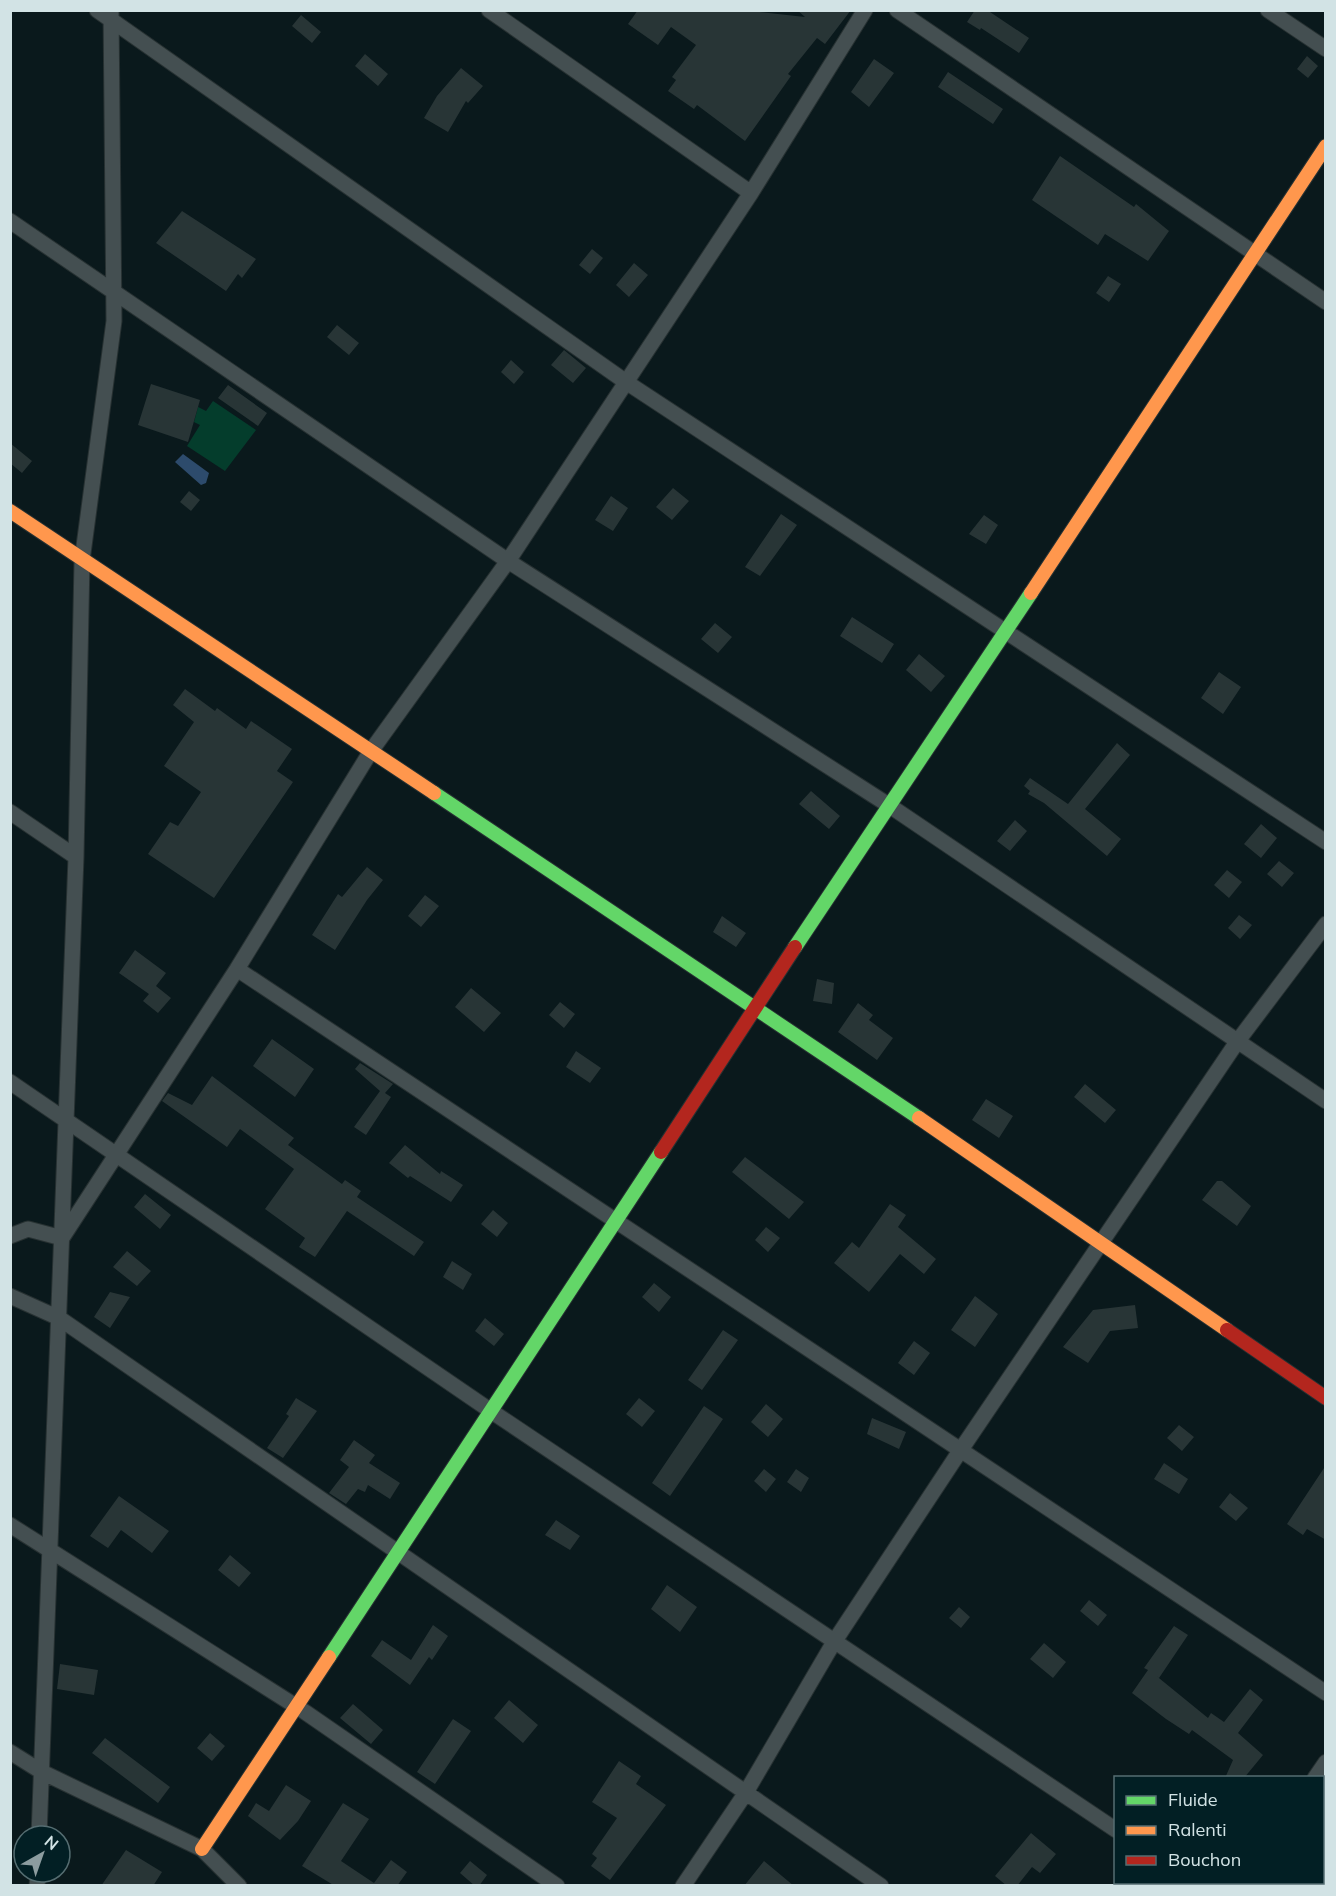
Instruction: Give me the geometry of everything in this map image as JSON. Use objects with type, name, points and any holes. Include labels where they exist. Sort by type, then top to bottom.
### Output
[{"type":"main road","points":[[202,1849],[617,1221],[755,1005],[890,806],[1326,146]]},
{"type":"main road","points":[[10,511],[82,561],[755,1005],[987,1167],[1326,1398]]},
{"type":"street","points":[[97,10],[111,16],[626,382],[1326,842]]},
{"type":"street","points":[[489,10],[751,193]]},
{"type":"street","points":[[62,1238],[115,1153],[237,969],[372,751],[508,561],[751,193],[866,10]]},
{"type":"street","points":[[897,10],[1326,302]]},
{"type":"street","points":[[1268,10],[1326,50]]},
{"type":"street","points":[[40,1824],[76,857],[82,561],[114,321],[111,16]]},
{"type":"street","points":[[10,221],[508,561],[890,806],[1326,1101]]},
{"type":"street","points":[[10,812],[76,857]]},
{"type":"street","points":[[683,1886],[745,1794],[834,1642],[960,1450],[1237,1042],[1326,924]]},
{"type":"street","points":[[237,969],[1326,1694]]},
{"type":"street","points":[[10,1083],[491,1411],[1114,1829]]},
{"type":"street","points":[[10,1236],[28,1229],[62,1238]]},
{"type":"street","points":[[10,1296],[59,1318],[881,1886]]},
{"type":"street","points":[[10,1524],[296,1706],[557,1886]]},
{"type":"street","points":[[10,1752],[42,1772],[202,1849],[239,1886]]},
{"type":"street","points":[[1316,1776],[1326,1762]]},
{"type":"green space","points":[[213,401],[256,430],[225,471],[187,446],[200,425],[194,422],[198,407],[206,411]]},
{"type":"water","points":[[183,454],[209,473],[206,483],[201,485],[175,462]]},
{"type":"building","points":[[638,10],[740,10],[805,17],[797,10],[851,10],[825,44],[817,38],[788,74],[791,76],[745,141],[697,105],[694,109],[668,91],[676,80],[672,77],[696,45],[671,27],[658,45],[628,24]]},
{"type":"building","points":[[975,10],[987,10],[1029,38],[1019,53],[981,28],[980,30],[967,22]]},
{"type":"building","points":[[301,15],[321,32],[312,43],[292,26]]},
{"type":"building","points":[[365,54],[388,74],[378,86],[355,66]]},
{"type":"building","points":[[1307,56],[1318,66],[1308,78],[1297,69]]},
{"type":"building","points":[[874,59],[894,73],[869,107],[851,92]]},
{"type":"building","points":[[461,68],[483,86],[468,103],[466,101],[448,132],[424,118],[437,96]]},
{"type":"building","points":[[948,72],[1003,109],[993,124],[938,87]]},
{"type":"building","points":[[1060,156],[1134,207],[1136,204],[1169,231],[1148,261],[1105,234],[1098,245],[1032,200]]},
{"type":"building","points":[[182,211],[256,259],[242,278],[238,274],[226,291],[156,243]]},
{"type":"building","points":[[592,249],[603,258],[590,274],[579,265]]},
{"type":"building","points":[[634,263],[648,275],[629,297],[616,285]]},
{"type":"building","points":[[1108,276],[1121,284],[1109,302],[1096,293]]},
{"type":"building","points":[[337,325],[359,343],[349,355],[327,337]]},
{"type":"building","points":[[564,350],[586,368],[573,383],[551,365]]},
{"type":"building","points":[[511,360],[524,372],[514,384],[501,372]]},
{"type":"building","points":[[151,384],[200,400],[188,442],[138,425]]},
{"type":"building","points":[[228,385],[267,413],[258,426],[218,398]]},
{"type":"building","points":[[10,443],[32,461],[22,473],[10,463]]},
{"type":"building","points":[[673,488],[689,501],[672,520],[656,507]]},
{"type":"building","points":[[189,491],[200,500],[191,511],[180,502]]},
{"type":"building","points":[[611,496],[628,508],[613,531],[595,520]]},
{"type":"building","points":[[781,514],[797,525],[760,576],[745,567]]},
{"type":"building","points":[[984,515],[998,525],[986,544],[969,534]]},
{"type":"building","points":[[852,617],[894,644],[882,663],[840,636]]},
{"type":"building","points":[[715,623],[732,637],[718,653],[701,639]]},
{"type":"building","points":[[919,654],[945,676],[931,692],[906,670]]},
{"type":"building","points":[[1219,672],[1241,687],[1223,714],[1201,698]]},
{"type":"building","points":[[185,689],[215,711],[217,708],[246,729],[251,721],[292,749],[277,771],[293,782],[214,898],[148,854],[170,822],[178,826],[201,792],[164,766],[194,722],[173,705]]},
{"type":"building","points":[[1117,743],[1130,755],[1085,809],[1121,839],[1107,856],[1044,803],[1028,794],[1030,791],[1024,786],[1030,778],[1068,804]]},
{"type":"building","points":[[811,791],[840,816],[829,829],[799,804]]},
{"type":"building","points":[[1015,820],[1027,831],[1010,851],[997,841]]},
{"type":"building","points":[[1261,824],[1277,838],[1261,858],[1244,844]]},
{"type":"building","points":[[1279,861],[1294,873],[1282,887],[1267,874]]},
{"type":"building","points":[[367,867],[383,880],[367,900],[335,950],[312,935],[338,894],[342,897]]},
{"type":"building","points":[[1227,870],[1242,882],[1229,898],[1214,885]]},
{"type":"building","points":[[425,895],[439,906],[421,927],[408,916]]},
{"type":"building","points":[[1239,915],[1252,925],[1240,939],[1228,928]]},
{"type":"building","points":[[722,916],[746,933],[736,947],[713,932]]},
{"type":"building","points":[[135,950],[166,973],[156,986],[171,998],[158,1013],[143,1001],[149,994],[119,973]]},
{"type":"building","points":[[817,979],[834,983],[832,1004],[813,1001]]},
{"type":"building","points":[[471,988],[501,1013],[484,1032],[455,1007]]},
{"type":"building","points":[[560,1002],[575,1014],[564,1028],[549,1015]]},
{"type":"building","points":[[858,1003],[873,1015],[869,1020],[893,1038],[877,1060],[838,1032]]},
{"type":"building","points":[[272,1039],[314,1069],[295,1097],[253,1066]]},
{"type":"building","points":[[576,1051],[601,1068],[590,1083],[566,1067]]},
{"type":"building","points":[[360,1063],[393,1084],[385,1093],[391,1097],[366,1135],[354,1127],[380,1091],[355,1069]]},
{"type":"building","points":[[212,1076],[294,1138],[288,1145],[342,1184],[345,1180],[361,1191],[357,1197],[424,1242],[414,1256],[347,1211],[315,1257],[299,1247],[305,1238],[265,1209],[294,1169],[240,1129],[227,1147],[162,1101],[168,1093],[192,1105]]},
{"type":"building","points":[[1085,1084],[1116,1110],[1105,1123],[1074,1097]]},
{"type":"building","points":[[986,1099],[1013,1116],[999,1138],[972,1120]]},
{"type":"building","points":[[405,1145],[440,1174],[441,1171],[463,1185],[451,1202],[410,1176],[408,1178],[389,1163]]},
{"type":"building","points":[[745,1157],[804,1202],[789,1219],[732,1172]]},
{"type":"building","points":[[1217,1181],[1222,1181],[1251,1206],[1237,1226],[1202,1200]]},
{"type":"building","points":[[145,1194],[171,1215],[160,1229],[134,1207]]},
{"type":"building","points":[[890,1204],[906,1215],[898,1227],[936,1259],[924,1274],[900,1254],[869,1292],[834,1263],[852,1242],[859,1248]]},
{"type":"building","points":[[493,1210],[508,1223],[497,1237],[481,1224]]},
{"type":"building","points":[[766,1227],[780,1238],[768,1252],[755,1240]]},
{"type":"building","points":[[127,1251],[151,1271],[137,1286],[113,1267]]},
{"type":"building","points":[[452,1261],[472,1274],[463,1290],[443,1277]]},
{"type":"building","points":[[654,1283],[671,1297],[659,1312],[642,1297]]},
{"type":"building","points":[[110,1292],[130,1297],[110,1328],[94,1317]]},
{"type":"building","points":[[975,1296],[998,1314],[975,1347],[951,1330]]},
{"type":"building","points":[[1135,1305],[1138,1328],[1110,1331],[1088,1363],[1063,1347],[1093,1310]]},
{"type":"building","points":[[485,1318],[504,1334],[494,1346],[475,1331]]},
{"type":"building","points":[[723,1330],[738,1340],[702,1390],[688,1380]]},
{"type":"building","points":[[914,1341],[930,1353],[914,1375],[898,1363]]},
{"type":"building","points":[[296,1398],[317,1411],[283,1458],[267,1448],[289,1416],[286,1414]]},
{"type":"building","points":[[639,1398],[655,1411],[642,1427],[626,1414]]},
{"type":"building","points":[[766,1404],[783,1419],[768,1437],[751,1422]]},
{"type":"building","points":[[704,1406],[723,1419],[670,1496],[652,1483]]},
{"type":"building","points":[[872,1418],[906,1432],[899,1449],[867,1434]]},
{"type":"building","points":[[1179,1425],[1194,1437],[1182,1451],[1167,1438]]},
{"type":"building","points":[[354,1440],[375,1455],[369,1463],[400,1483],[390,1499],[368,1485],[365,1492],[358,1489],[346,1504],[329,1493],[349,1467],[340,1460]]},
{"type":"building","points":[[1164,1463],[1188,1479],[1179,1494],[1154,1479]]},
{"type":"building","points":[[1326,1465],[1326,1540],[1307,1529],[1303,1535],[1287,1524]]},
{"type":"building","points":[[764,1469],[776,1479],[766,1492],[754,1481]]},
{"type":"building","points":[[796,1469],[809,1478],[801,1492],[787,1482]]},
{"type":"building","points":[[1230,1493],[1248,1508],[1236,1521],[1219,1507]]},
{"type":"building","points":[[119,1496],[169,1531],[152,1553],[121,1530],[108,1548],[90,1536]]},
{"type":"building","points":[[556,1520],[580,1536],[570,1550],[545,1535]]},
{"type":"building","points":[[230,1555],[251,1573],[239,1587],[218,1570]]},
{"type":"building","points":[[667,1585],[697,1607],[680,1632],[651,1609]]},
{"type":"building","points":[[1089,1600],[1107,1615],[1098,1626],[1080,1611]]},
{"type":"building","points":[[959,1607],[970,1617],[961,1628],[949,1618]]},
{"type":"building","points":[[433,1625],[448,1636],[432,1660],[429,1657],[410,1685],[371,1656],[382,1640],[411,1660]]},
{"type":"building","points":[[1174,1626],[1188,1635],[1159,1678],[1154,1674],[1208,1718],[1211,1713],[1224,1722],[1250,1689],[1263,1700],[1238,1733],[1263,1755],[1246,1776],[1226,1776],[1233,1760],[1192,1730],[1189,1734],[1166,1719],[1132,1693],[1148,1670],[1144,1668]]},
{"type":"building","points":[[1044,1643],[1066,1662],[1053,1678],[1030,1659]]},
{"type":"building","points":[[60,1664],[98,1670],[94,1695],[57,1689]]},
{"type":"building","points":[[509,1700],[538,1725],[523,1743],[494,1718]]},
{"type":"building","points":[[353,1704],[383,1730],[371,1744],[340,1718]]},
{"type":"building","points":[[453,1719],[471,1731],[435,1784],[417,1772]]},
{"type":"building","points":[[210,1733],[225,1746],[212,1761],[197,1748]]},
{"type":"building","points":[[105,1738],[170,1787],[158,1803],[92,1753]]},
{"type":"building","points":[[619,1761],[641,1776],[636,1784],[666,1805],[610,1880],[591,1866],[597,1858],[592,1854],[617,1818],[592,1802]]},
{"type":"building","points":[[286,1785],[311,1801],[298,1821],[280,1840],[248,1816],[256,1803],[269,1811]]},
{"type":"building","points":[[343,1803],[369,1819],[341,1861],[374,1883],[391,1860],[407,1872],[397,1886],[335,1886],[302,1866]]},
{"type":"building","points":[[1031,1833],[1056,1854],[1040,1873],[1032,1867],[1017,1886],[1007,1886],[995,1876]]},
{"type":"building","points":[[126,1850],[162,1872],[153,1886],[101,1886]]},
{"type":"building","points":[[470,1861],[487,1875],[479,1886],[475,1886],[460,1873]]},
{"type":"building","points":[[764,1861],[794,1886],[744,1886]]},
{"type":"traffic: fast","points":[[795,947],[1031,593]]},
{"type":"traffic: fast","points":[[434,793],[919,1118]]},
{"type":"traffic: fast","points":[[329,1657],[661,1152]]},
{"type":"traffic: slow","points":[[1031,593],[1326,146]]},
{"type":"traffic: slow","points":[[10,511],[434,793]]},
{"type":"traffic: slow","points":[[919,1118],[1227,1330]]},
{"type":"traffic: slow","points":[[202,1849],[329,1657]]},
{"type":"traffic: jam","points":[[661,1152],[795,947]]},
{"type":"traffic: jam","points":[[1227,1330],[1326,1398]]}]
